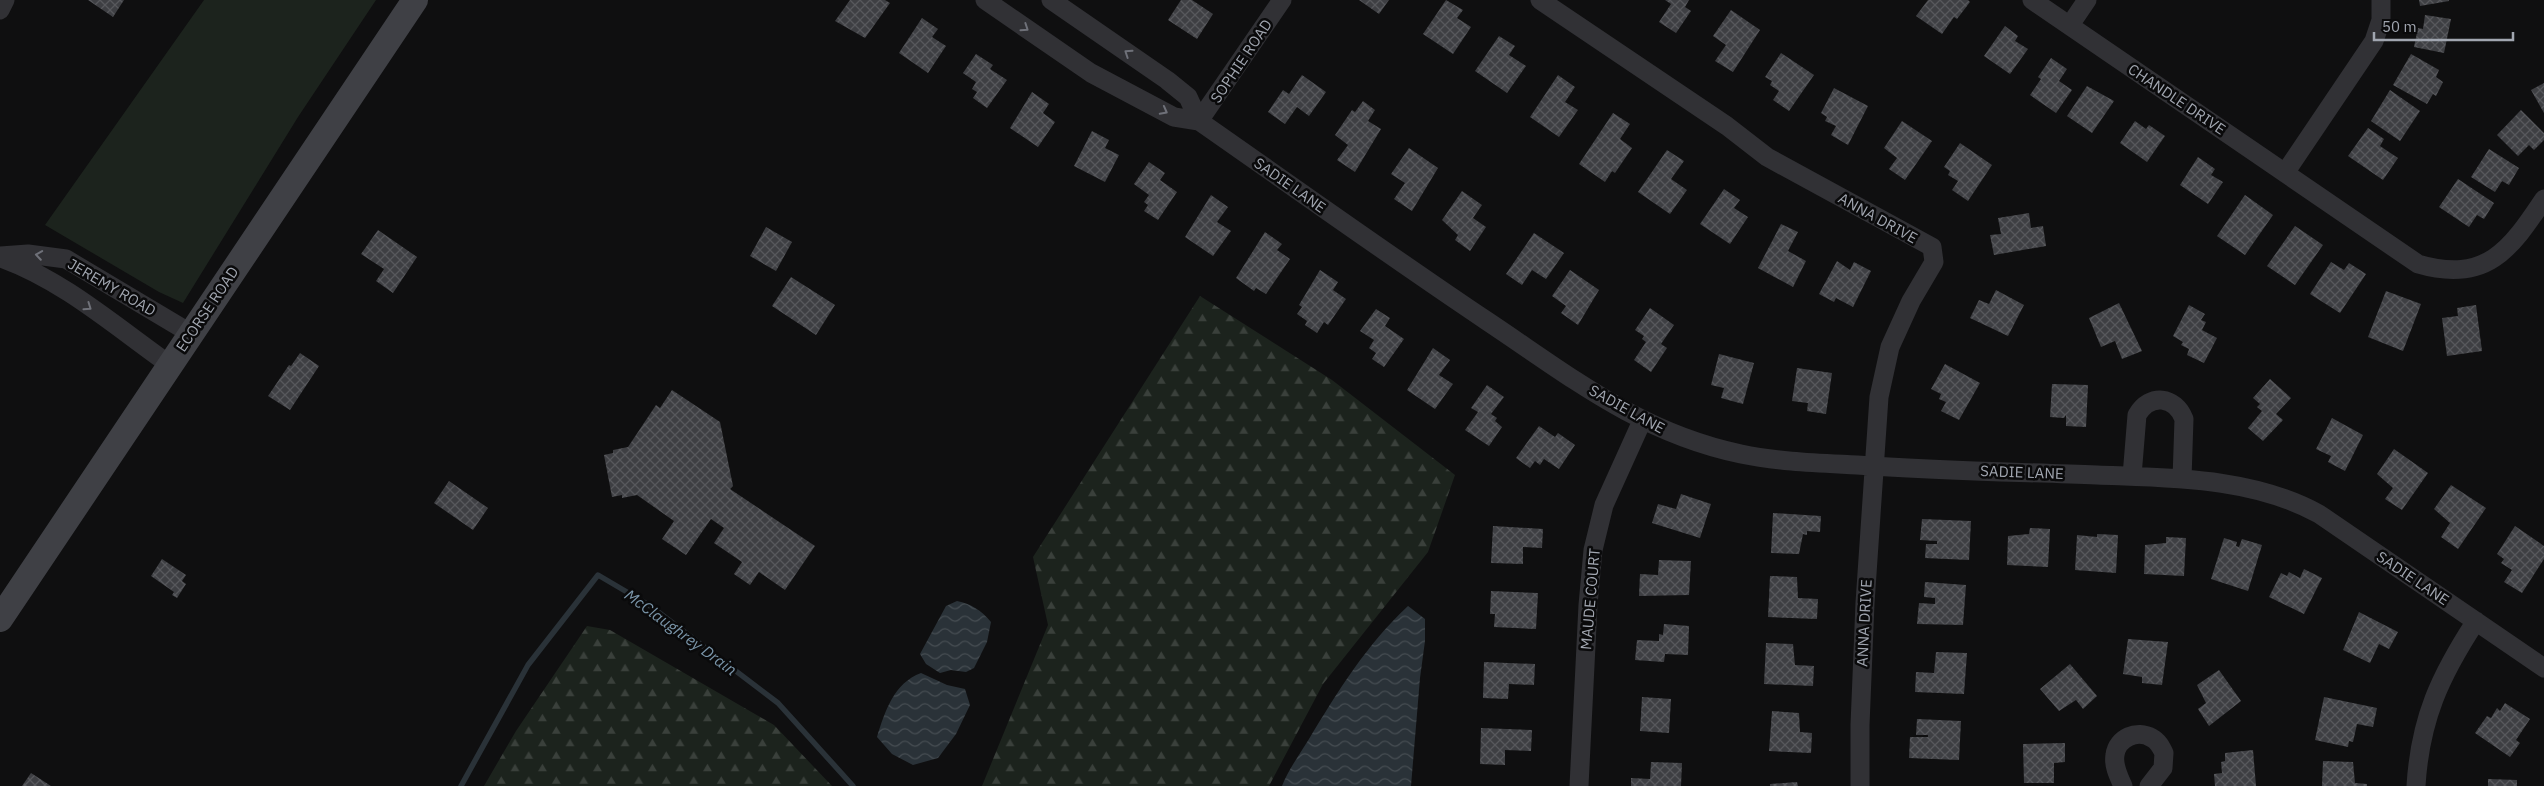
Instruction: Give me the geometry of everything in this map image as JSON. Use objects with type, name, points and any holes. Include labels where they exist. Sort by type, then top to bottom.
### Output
[{"type":"main road","name":"ECORSE ROAD","points":[[0,619],[170,365],[190,332],[415,0]]},
{"type":"street","points":[[0,10],[5,0]]},
{"type":"street","name":"SADIE LANE","points":[[985,0],[1091,73],[1174,117],[1199,121],[1449,295],[1606,400],[1642,421],[1686,440],[1745,455],[1788,461],[2182,479],[2254,490],[2306,507],[2544,668]]},
{"type":"street","name":"SADIE LANE","points":[[1051,0],[1167,80],[1188,98],[1199,121]]},
{"type":"street","name":"SOPHIE ROAD","points":[[1199,121],[1282,0]]},
{"type":"street","name":"ANNA DRIVE","points":[[1540,0],[1727,126],[1767,157],[1932,247],[1934,262],[1911,301],[1890,348],[1879,397],[1864,612],[1860,786]]},
{"type":"street","name":"CHANDLE DRIVE","points":[[2032,0],[2418,264],[2437,270],[2474,268],[2502,254],[2522,232],[2544,199]]},
{"type":"street","points":[[2070,26],[2087,0]]},
{"type":"street","points":[[2285,173],[2374,41],[2381,20],[2381,0]]},
{"type":"street","name":"JEREMY ROAD","points":[[0,257],[28,254],[66,259],[190,332]]},
{"type":"street","name":"JEREMY ROAD","points":[[0,257],[26,267],[52,282],[170,365]]},
{"type":"street","points":[[2132,476],[2137,415],[2142,407],[2152,400],[2163,400],[2172,403],[2181,411],[2184,420],[2182,479]]},
{"type":"street","name":"MAUDE COURT","points":[[1580,786],[1588,605],[1593,550],[1604,505],[1642,421]]},
{"type":"street","points":[[2416,786],[2424,727],[2438,686],[2446,668],[2476,621]]},
{"type":"street","points":[[2123,786],[2114,756],[2118,746],[2132,735],[2143,735],[2157,741],[2164,753],[2163,768],[2149,786]]},
{"type":"green space","points":[[204,0],[376,0],[298,117],[183,303],[159,292],[45,225]]},
{"type":"green space","points":[[1200,296],[1332,380],[1455,475],[1428,552],[1323,684],[1269,786],[982,786],[1048,625],[1033,557]]},
{"type":"green space","points":[[587,626],[610,630],[774,725],[832,786],[484,786],[516,731]]},
{"type":"water","points":[[957,601],[976,608],[991,622],[987,642],[974,668],[966,672],[951,670],[940,673],[926,664],[920,654],[946,606]]},
{"type":"water","points":[[1408,606],[1425,619],[1425,641],[1411,786],[1282,786],[1294,762],[1354,669],[1379,636]]},
{"type":"water","points":[[921,673],[947,685],[965,689],[970,705],[956,734],[938,758],[913,765],[892,754],[877,737],[883,717],[897,691]]},
{"type":"building","points":[[88,0],[124,0],[113,17]]},
{"type":"building","points":[[850,0],[885,0],[890,3],[865,38],[835,21]]},
{"type":"building","points":[[1181,0],[1192,0],[1213,14],[1197,39],[1168,20]]},
{"type":"building","points":[[1359,0],[1389,0],[1379,14]]},
{"type":"building","points":[[1446,0],[1463,10],[1457,18],[1471,27],[1453,54],[1423,34]]},
{"type":"building","points":[[1665,0],[1689,0],[1685,7],[1691,11],[1676,33],[1659,22],[1671,4]]},
{"type":"building","points":[[1928,0],[1968,0],[1970,2],[1957,19],[1954,17],[1942,34],[1916,16]]},
{"type":"building","points":[[2419,0],[2449,0],[2449,1],[2420,6]]},
{"type":"building","points":[[1731,10],[1760,30],[1733,72],[1715,61],[1726,45],[1713,36]]},
{"type":"building","points":[[2425,15],[2451,19],[2444,53],[2414,47],[2418,28],[2423,29]]},
{"type":"building","points":[[922,18],[938,29],[932,37],[946,46],[928,73],[899,53]]},
{"type":"building","points":[[2005,26],[2018,36],[2015,41],[2028,49],[2010,74],[1984,56]]},
{"type":"building","points":[[1499,36],[1515,46],[1509,55],[1526,66],[1507,93],[1475,71]]},
{"type":"building","points":[[1781,53],[1814,75],[1789,111],[1773,100],[1779,91],[1770,85],[1772,81],[1765,77]]},
{"type":"building","points":[[976,54],[993,65],[990,69],[1007,80],[987,108],[973,98],[977,92],[972,89],[976,82],[963,73]]},
{"type":"building","points":[[2411,54],[2439,70],[2436,77],[2443,82],[2436,96],[2433,94],[2427,104],[2393,85]]},
{"type":"building","points":[[2051,58],[2067,69],[2059,81],[2072,90],[2056,113],[2030,95],[2041,79],[2038,77]]},
{"type":"building","points":[[1302,75],[1326,92],[1309,116],[1297,107],[1285,124],[1268,112],[1283,90],[1289,94]]},
{"type":"building","points":[[1558,75],[1575,87],[1565,102],[1578,110],[1559,137],[1530,117]]},
{"type":"building","points":[[2544,83],[2544,113],[2531,90]]},
{"type":"building","points":[[2087,86],[2114,101],[2092,133],[2067,116]]},
{"type":"building","points":[[1834,88],[1868,106],[1848,145],[1831,135],[1836,126],[1825,121],[1827,117],[1821,113]]},
{"type":"building","points":[[2390,90],[2420,111],[2400,141],[2371,121]]},
{"type":"building","points":[[1032,92],[1049,104],[1043,113],[1055,122],[1038,147],[1010,128]]},
{"type":"building","points":[[1363,101],[1375,110],[1368,121],[1381,129],[1355,172],[1337,160],[1348,145],[1335,135],[1352,110],[1355,112]]},
{"type":"building","points":[[2521,110],[2544,133],[2544,140],[2534,150],[2529,145],[2518,156],[2497,135]]},
{"type":"building","points":[[1613,113],[1630,124],[1620,139],[1632,148],[1615,173],[1612,171],[1605,182],[1579,164]]},
{"type":"building","points":[[1902,121],[1932,141],[1905,180],[1889,169],[1897,158],[1884,148]]},
{"type":"building","points":[[2135,121],[2146,129],[2149,125],[2165,136],[2147,162],[2120,143]]},
{"type":"building","points":[[2368,128],[2384,139],[2380,146],[2398,158],[2383,180],[2348,156]]},
{"type":"building","points":[[1092,131],[1109,140],[1105,148],[1119,155],[1105,182],[1074,166]]},
{"type":"building","points":[[1960,143],[1992,165],[1968,201],[1952,190],[1958,181],[1948,175],[1950,171],[1944,167]]},
{"type":"building","points":[[1409,148],[1438,168],[1412,211],[1394,199],[1405,183],[1391,174]]},
{"type":"building","points":[[2489,149],[2519,168],[2509,185],[2502,181],[2495,192],[2471,177]]},
{"type":"building","points":[[1667,150],[1684,161],[1671,179],[1687,190],[1670,214],[1638,192]]},
{"type":"building","points":[[2198,157],[2215,169],[2211,175],[2223,182],[2208,204],[2180,185]]},
{"type":"building","points":[[1149,162],[1165,173],[1160,180],[1177,192],[1158,220],[1144,211],[1148,205],[1144,202],[1149,195],[1134,184]]},
{"type":"building","points":[[2458,179],[2494,203],[2484,219],[2477,215],[2469,227],[2439,207]]},
{"type":"building","points":[[1724,189],[1740,200],[1734,208],[1748,217],[1730,244],[1700,224]]},
{"type":"building","points":[[1462,191],[1482,205],[1473,218],[1486,227],[1470,251],[1455,240],[1458,235],[1442,220]]},
{"type":"building","points":[[1211,195],[1228,207],[1217,222],[1231,231],[1213,256],[1185,237]]},
{"type":"building","points":[[2245,195],[2273,215],[2245,255],[2217,236]]},
{"type":"building","points":[[2029,213],[2031,228],[2043,226],[2046,246],[1994,255],[1990,235],[2001,234],[1998,218]]},
{"type":"building","points":[[1781,224],[1798,232],[1788,251],[1806,261],[1793,287],[1758,268]]},
{"type":"building","points":[[2295,226],[2323,245],[2295,285],[2267,266]]},
{"type":"building","points":[[766,227],[792,242],[776,271],[750,256]]},
{"type":"building","points":[[378,230],[417,257],[393,293],[376,281],[384,269],[361,254]]},
{"type":"building","points":[[1265,232],[1282,244],[1277,250],[1290,259],[1266,294],[1256,288],[1254,291],[1236,278]]},
{"type":"building","points":[[1534,233],[1564,253],[1546,279],[1532,270],[1522,285],[1506,274]]},
{"type":"building","points":[[1837,261],[1850,270],[1854,262],[1871,271],[1853,307],[1836,298],[1834,302],[1819,294]]},
{"type":"building","points":[[2331,262],[2344,270],[2349,263],[2366,274],[2340,313],[2310,294]]},
{"type":"building","points":[[1320,270],[1338,282],[1333,290],[1346,299],[1328,325],[1324,322],[1317,333],[1305,325],[1307,321],[1297,314],[1302,307],[1299,305]]},
{"type":"building","points":[[1570,270],[1599,290],[1578,325],[1561,313],[1566,306],[1552,296]]},
{"type":"building","points":[[791,277],[835,305],[816,335],[772,306]]},
{"type":"building","points":[[1996,290],[2024,305],[2008,336],[1970,318],[1979,300],[1989,304]]},
{"type":"building","points":[[2386,291],[2421,304],[2403,351],[2368,337]]},
{"type":"building","points":[[2119,303],[2142,351],[2122,359],[2115,341],[2101,347],[2089,318]]},
{"type":"building","points":[[2189,305],[2205,314],[2201,320],[2206,322],[2202,330],[2217,338],[2204,363],[2187,355],[2189,349],[2181,345],[2183,342],[2173,336]]},
{"type":"building","points":[[2476,305],[2482,351],[2447,356],[2442,318],[2458,316],[2457,308]]},
{"type":"building","points":[[1650,308],[1674,325],[1661,344],[1667,348],[1651,372],[1634,360],[1646,342],[1642,339],[1644,336],[1635,330]]},
{"type":"building","points":[[1376,309],[1390,318],[1385,326],[1404,339],[1384,367],[1372,359],[1376,353],[1369,348],[1374,340],[1360,331]]},
{"type":"building","points":[[1433,348],[1450,360],[1439,375],[1453,384],[1435,409],[1407,390]]},
{"type":"building","points":[[300,353],[319,366],[290,410],[268,396],[289,365],[291,366]]},
{"type":"building","points":[[1719,354],[1754,363],[1743,404],[1721,398],[1724,388],[1711,385]]},
{"type":"building","points":[[1945,364],[1980,383],[1959,420],[1941,411],[1946,402],[1939,399],[1941,394],[1931,389]]},
{"type":"building","points":[[1797,368],[1832,373],[1826,414],[1807,411],[1808,403],[1792,401]]},
{"type":"building","points":[[2270,379],[2291,398],[2276,414],[2283,420],[2263,441],[2248,428],[2262,411],[2257,407],[2260,404],[2253,398]]},
{"type":"building","points":[[2052,384],[2088,385],[2086,427],[2066,426],[2066,415],[2064,418],[2050,417]]},
{"type":"building","points":[[1487,385],[1504,397],[1491,414],[1497,418],[1495,421],[1502,427],[1489,446],[1465,430],[1478,412],[1471,408]]},
{"type":"building","points":[[672,390],[720,422],[733,486],[730,489],[815,546],[785,590],[759,572],[750,585],[734,574],[742,562],[714,543],[724,528],[711,519],[686,555],[662,539],[674,521],[637,495],[622,498],[622,495],[612,497],[604,455],[613,453],[613,450],[628,447],[656,405],[660,408]]},
{"type":"building","points":[[2332,418],[2363,435],[2345,471],[2328,462],[2331,456],[2316,449]]},
{"type":"building","points":[[1539,426],[1555,437],[1558,433],[1575,445],[1559,469],[1544,459],[1540,465],[1535,461],[1530,468],[1516,458]]},
{"type":"building","points":[[2394,449],[2428,473],[2402,510],[2385,499],[2393,488],[2377,474]]},
{"type":"building","points":[[449,481],[488,508],[473,530],[434,503]]},
{"type":"building","points":[[2451,485],[2486,508],[2458,549],[2441,537],[2450,523],[2434,509]]},
{"type":"building","points":[[1681,494],[1711,504],[1700,538],[1652,523],[1658,504],[1676,509]]},
{"type":"building","points":[[1773,513],[1821,516],[1820,532],[1807,531],[1807,535],[1803,534],[1799,554],[1771,553]]},
{"type":"building","points":[[1922,519],[1971,521],[1969,560],[1925,558],[1926,544],[1937,544],[1937,541],[1920,540]]},
{"type":"building","points":[[1493,526],[1543,529],[1542,548],[1523,547],[1523,564],[1491,563]]},
{"type":"building","points":[[2515,526],[2544,546],[2544,559],[2522,593],[2504,582],[2512,570],[2501,563],[2504,559],[2497,554]]},
{"type":"building","points":[[2030,528],[2050,529],[2048,567],[2007,565],[2008,536],[2029,534]]},
{"type":"building","points":[[2097,534],[2118,535],[2116,573],[2075,570],[2077,535],[2097,537]]},
{"type":"building","points":[[2166,537],[2186,538],[2184,576],[2144,574],[2145,545],[2166,543]]},
{"type":"building","points":[[2224,538],[2237,542],[2236,546],[2239,547],[2242,539],[2262,545],[2248,591],[2211,579]]},
{"type":"building","points":[[162,559],[186,575],[182,581],[186,584],[177,598],[172,595],[174,592],[151,576]]},
{"type":"building","points":[[1659,560],[1691,561],[1689,595],[1639,596],[1640,574],[1658,575]]},
{"type":"building","points":[[2304,569],[2322,578],[2304,614],[2269,597],[2281,573],[2287,576],[2289,572],[2300,578]]},
{"type":"building","points":[[1770,576],[1797,577],[1798,598],[1818,599],[1817,619],[1768,617]]},
{"type":"building","points":[[1925,582],[1966,585],[1963,625],[1917,624],[1919,603],[1935,604],[1935,598],[1924,597]]},
{"type":"building","points":[[1491,591],[1538,593],[1536,629],[1494,627],[1495,614],[1490,614]]},
{"type":"building","points":[[2359,612],[2398,632],[2389,649],[2379,644],[2370,663],[2343,650]]},
{"type":"building","points":[[1664,624],[1689,626],[1688,655],[1665,654],[1664,662],[1635,660],[1637,640],[1659,641],[1659,634],[1663,635]]},
{"type":"building","points":[[2128,639],[2168,642],[2162,685],[2142,683],[2142,677],[2123,674]]},
{"type":"building","points":[[1766,643],[1793,644],[1795,665],[1814,666],[1813,686],[1764,684]]},
{"type":"building","points":[[1936,652],[1967,653],[1964,694],[1915,692],[1916,672],[1934,673]]},
{"type":"building","points":[[1484,662],[1535,664],[1534,685],[1509,684],[1508,699],[1483,698]]},
{"type":"building","points":[[2070,664],[2097,696],[2083,709],[2076,700],[2059,711],[2040,689]]},
{"type":"building","points":[[2219,670],[2241,701],[2209,726],[2198,709],[2206,703],[2197,685]]},
{"type":"building","points":[[1642,697],[1671,699],[1669,733],[1640,731]]},
{"type":"building","points":[[2324,697],[2377,708],[2373,727],[2357,724],[2353,742],[2349,741],[2348,747],[2315,740]]},
{"type":"building","points":[[2505,703],[2530,719],[2516,740],[2520,743],[2510,757],[2475,733],[2487,716],[2491,718],[2497,708],[2500,711]]},
{"type":"building","points":[[1772,711],[1799,713],[1800,732],[1812,733],[1811,753],[1769,751]]},
{"type":"building","points":[[1917,719],[1961,721],[1959,760],[1909,758],[1910,737],[1928,737],[1928,735],[1916,735]]},
{"type":"building","points":[[1481,728],[1532,730],[1531,751],[1505,750],[1505,765],[1480,764]]},
{"type":"building","points":[[2065,743],[2065,762],[2054,763],[2054,783],[2024,783],[2023,744]]},
{"type":"building","points":[[2253,750],[2256,786],[2215,786],[2214,774],[2222,773],[2221,762],[2225,761],[2225,753]]},
{"type":"building","points":[[2323,761],[2353,762],[2355,783],[2367,784],[2367,786],[2322,786]]},
{"type":"building","points":[[1651,762],[1682,763],[1681,786],[1631,786],[1631,778],[1650,779]]},
{"type":"building","points":[[31,773],[51,786],[22,786]]},
{"type":"building","points":[[2488,779],[2517,780],[2517,786],[2488,786]]},
{"type":"building","points":[[1797,782],[1798,786],[1770,786],[1770,784]]},
{"type":"waterway","name":"McClaughrey Drain","points":[[461,786],[528,665],[598,575],[649,605],[778,703],[853,786]]}]
